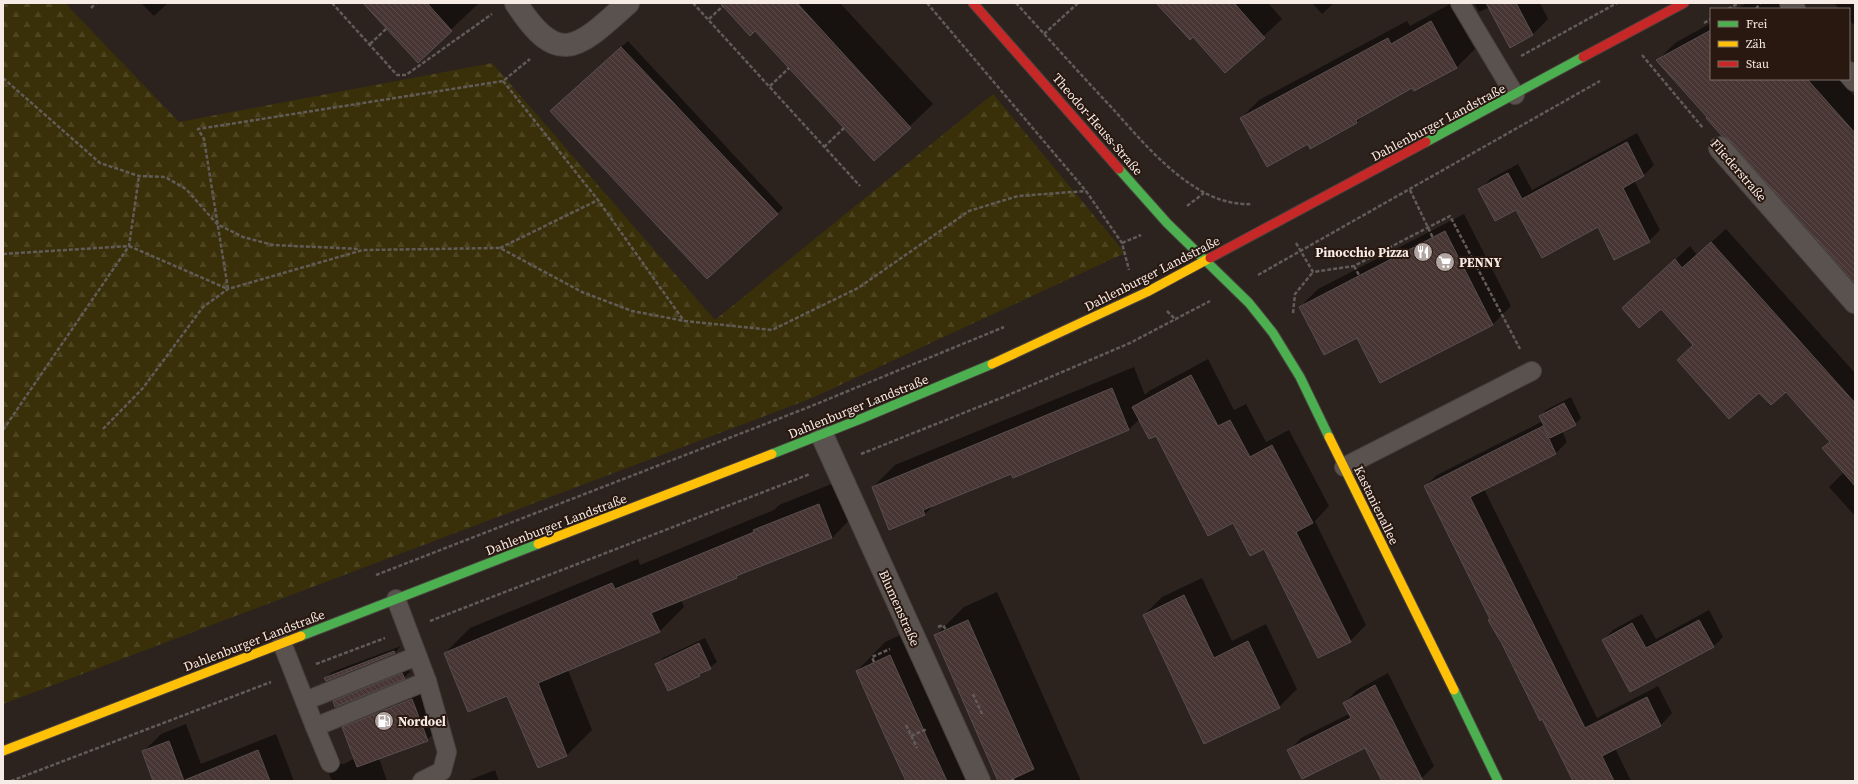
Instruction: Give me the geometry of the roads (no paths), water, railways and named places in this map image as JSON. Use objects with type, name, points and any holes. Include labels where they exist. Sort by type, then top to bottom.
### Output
[{"type":"main road","name":"Theodor-Heuss-Straße","points":[[973,3],[1167,223],[1205,261]]},
{"type":"main road","name":"Dahlenburger Landstraße","points":[[3,751],[822,435],[938,389],[1064,333],[1205,261],[1684,3]]},
{"type":"main road","name":"Kastanienallee","points":[[1205,261],[1249,303],[1273,334],[1300,377],[1498,781]]},
{"type":"street","points":[[516,3],[530,24],[550,42],[573,46],[593,35],[628,3]]},
{"type":"street","name":"Fliederstraße","points":[[1720,148],[1855,302]]},
{"type":"street","name":"Blumenstraße","points":[[822,435],[978,781]]},
{"type":"lane","points":[[1460,3],[1515,95]]},
{"type":"lane","points":[[1344,467],[1532,371]]},
{"type":"lane","points":[[396,599],[428,681],[447,752],[442,771],[422,781]]},
{"type":"lane","points":[[282,643],[330,763]]},
{"type":"lane","points":[[305,701],[417,656]]},
{"type":"lane","points":[[315,727],[428,681]]},
{"type":"place","name":"Pinocchio Pizza","points":[[1423,252]]},
{"type":"place","name":"PENNY","points":[[1445,262]]},
{"type":"place","name":"Nordoel","points":[[384,721]]}]
